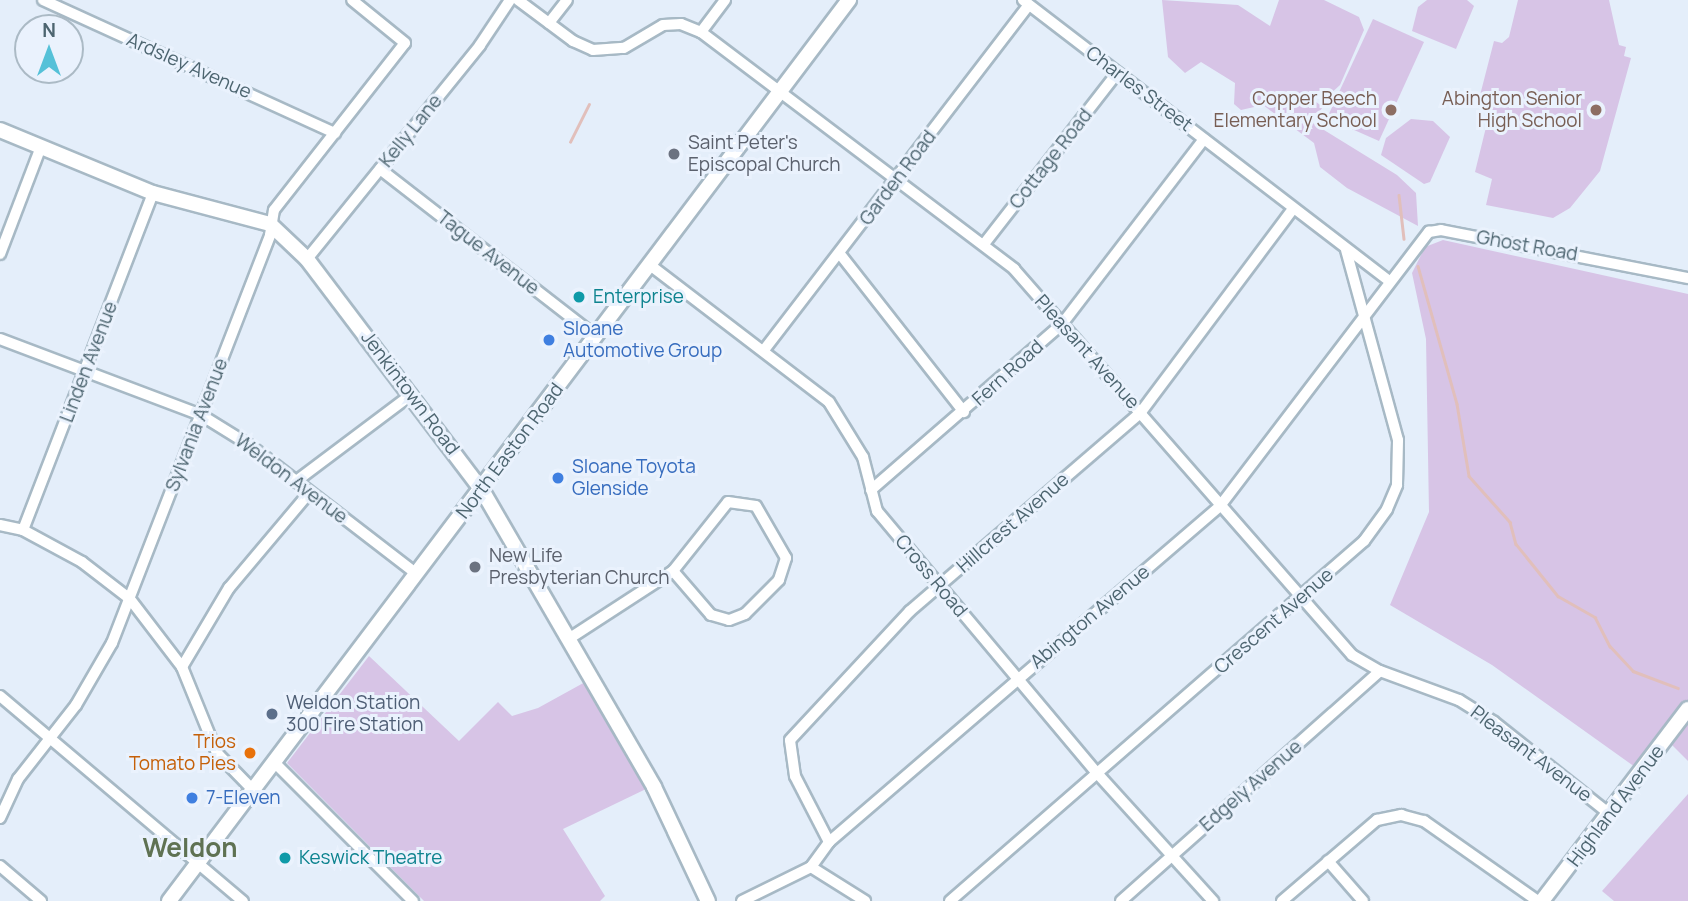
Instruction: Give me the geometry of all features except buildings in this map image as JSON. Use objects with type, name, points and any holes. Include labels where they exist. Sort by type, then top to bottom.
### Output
[{"type":"street","name":"Ardsley Avenue","points":[[43,0],[335,133]]},
{"type":"street","name":"Sylvania Avenue","points":[[0,818],[19,779],[83,692],[130,599],[270,235],[274,210],[405,43],[352,0]]},
{"type":"street","name":"Kelly Lane","points":[[307,259],[510,0]]},
{"type":"street","name":"Pleasant Avenue","points":[[518,0],[593,50],[624,48],[663,25],[681,24],[701,32],[984,244],[1014,270],[1352,655],[1380,671],[1459,700],[1611,815]]},
{"type":"street","points":[[549,23],[567,0]]},
{"type":"street","points":[[701,32],[725,0]]},
{"type":"street","name":"North Easton Road","points":[[169,901],[482,490],[849,0]]},
{"type":"street","name":"Charles Street","points":[[1026,2],[1292,210],[1389,281]]},
{"type":"street","name":"Garden Road","points":[[764,350],[897,179],[1026,2]]},
{"type":"street","name":"Cottage Road","points":[[984,244],[1117,73]]},
{"type":"street","name":"Jenkintown Road","points":[[0,130],[40,149],[153,193],[270,224],[307,259],[412,394],[482,490],[570,638],[654,788],[708,901]]},
{"type":"street","name":"Fern Road","points":[[871,490],[964,412],[1062,324],[1204,139]]},
{"type":"street","points":[[0,254],[40,149]]},
{"type":"street","name":"Tague Avenue","points":[[380,169],[595,336]]},
{"type":"street","name":"Linden Avenue","points":[[23,530],[153,193]]},
{"type":"street","name":"Hillcrest Avenue","points":[[829,842],[795,776],[790,740],[910,611],[1141,412],[1292,210]]},
{"type":"street","name":"Ghost Road","points":[[1389,281],[1424,236],[1441,230],[1688,278]]},
{"type":"street","name":"Crescent Avenue","points":[[950,901],[1364,541],[1387,509],[1397,485],[1398,440],[1346,250]]},
{"type":"street","points":[[839,254],[964,412]]},
{"type":"street","name":"Cross Road","points":[[650,265],[829,402],[863,457],[877,511],[1097,773],[1213,901]]},
{"type":"street","name":"Abington Avenue","points":[[742,901],[811,867],[829,842],[1220,506],[1389,281]]},
{"type":"street","name":"Weldon Avenue","points":[[0,340],[201,415],[248,443],[417,575]]},
{"type":"street","points":[[295,482],[412,394]]},
{"type":"street","points":[[182,667],[229,588],[309,493]]},
{"type":"street","points":[[570,638],[673,571],[719,508],[728,502],[745,501],[762,512],[786,558],[779,580],[746,614],[729,620],[711,615],[673,571]]},
{"type":"street","points":[[0,525],[23,530],[82,562],[130,599],[182,667],[216,753],[253,790]]},
{"type":"street","name":"Edgely Avenue","points":[[1121,901],[1380,671]]},
{"type":"street","points":[[0,696],[243,901]]},
{"type":"street","name":"Highland Avenue","points":[[1540,901],[1611,815],[1688,709]]},
{"type":"street","points":[[275,764],[413,901]]},
{"type":"street","points":[[1282,901],[1377,820],[1401,815],[1424,821],[1540,901]]},
{"type":"street","points":[[1328,861],[1363,901]]},
{"type":"street","points":[[0,866],[41,901]]},
{"type":"street","points":[[811,867],[865,901]]},
{"type":"shaded area","points":[[1162,0],[1238,5],[1270,26],[1279,0],[1324,0],[1359,17],[1364,30],[1340,85],[1327,97],[1315,91],[1308,96],[1323,107],[1311,122],[1397,175],[1416,193],[1418,226],[1347,188],[1320,167],[1314,143],[1263,105],[1241,110],[1234,104],[1235,83],[1201,62],[1185,73],[1168,57]]},
{"type":"shaded area","points":[[1427,0],[1467,0],[1474,6],[1456,49],[1412,31],[1418,7]]},
{"type":"shaded area","points":[[1518,0],[1609,0],[1619,45],[1626,47],[1624,56],[1631,58],[1600,171],[1570,208],[1553,218],[1486,205],[1492,179],[1475,172],[1489,115],[1486,105],[1478,103],[1494,41],[1502,43],[1509,37]]},
{"type":"shaded area","points":[[1373,19],[1424,42],[1379,141],[1327,118]]},
{"type":"shaded area","points":[[1411,119],[1433,121],[1450,137],[1430,182],[1424,184],[1381,155],[1386,138]]},
{"type":"shaded area","points":[[1443,240],[1688,294],[1688,761],[1661,734],[1635,767],[1492,665],[1390,605],[1429,512],[1426,339],[1412,273],[1425,247]]},
{"type":"shaded area","points":[[369,656],[459,741],[498,702],[512,716],[538,708],[587,681],[646,789],[563,829],[605,896],[600,901],[424,901],[287,763]]},
{"type":"shaded area","points":[[1688,794],[1688,901],[1614,901],[1602,891]]},
{"type":"waterway","points":[[570,142],[589,104]]},
{"type":"waterway","points":[[1399,195],[1404,239]]},
{"type":"waterway","points":[[1418,266],[1457,404],[1469,476],[1510,522],[1516,544],[1558,596],[1595,617],[1610,646],[1633,671],[1678,688]]},
{"type":"place","name":"Copper Beech Elementary School","points":[[1391,110]]},
{"type":"place","name":"Abington Senior High School","points":[[1596,110]]},
{"type":"place","name":"Saint Peter's Episcopal Church","points":[[674,154]]},
{"type":"place","name":"Enterprise","points":[[579,297]]},
{"type":"place","name":"Sloane Automotive Group","points":[[549,340]]},
{"type":"place","name":"Sloane Toyota Glenside","points":[[558,478]]},
{"type":"place","name":"New Life Presbyterian Church","points":[[475,567]]},
{"type":"place","name":"Weldon Station 300 Fire Station","points":[[272,714]]},
{"type":"place","name":"Trios Tomato Pies","points":[[250,753]]},
{"type":"place","name":"7-Eleven","points":[[192,798]]},
{"type":"place","name":"Keswick Theatre","points":[[285,858]]},
{"type":"district","name":"Weldon","points":[[190,848]]}]
